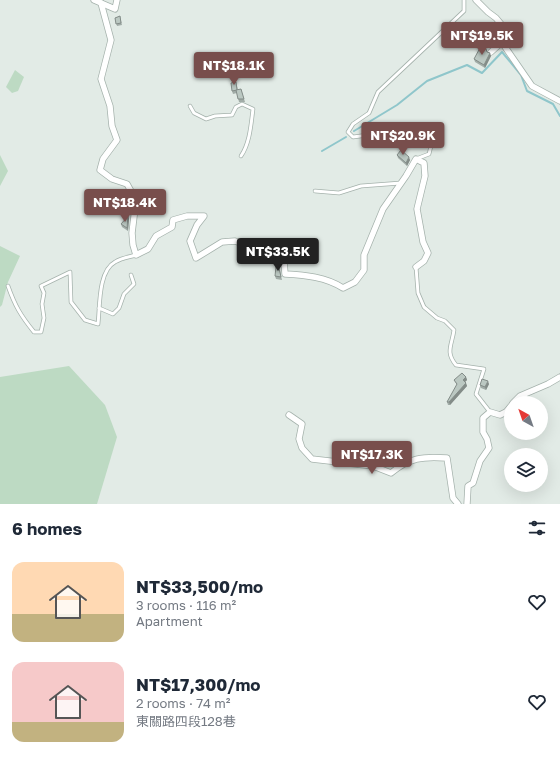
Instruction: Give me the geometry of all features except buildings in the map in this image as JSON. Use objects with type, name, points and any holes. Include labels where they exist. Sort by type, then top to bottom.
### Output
[{"type":"street","points":[[94,0],[115,9],[116,0]]},
{"type":"street","points":[[476,0],[501,24],[502,42],[532,86],[560,101]]},
{"type":"street","points":[[101,3],[111,40],[101,79],[110,106],[112,126],[117,140],[103,159],[100,170],[112,179],[127,184],[136,200],[132,233],[136,255],[148,249],[156,236],[172,227],[173,220],[187,216],[204,216],[197,225],[190,241],[196,258],[222,242],[235,241],[276,256],[284,261],[285,274],[305,275],[336,284],[343,288],[355,282],[364,270],[364,255],[383,209],[416,159],[424,163],[425,176],[417,210],[423,242],[428,253],[424,261],[416,267]]},
{"type":"street","points":[[490,52],[502,42]]},
{"type":"street","points":[[520,396],[560,377]]},
{"type":"street","points":[[467,504],[468,486],[473,483],[480,461],[488,448],[487,439],[483,432],[483,418],[490,412],[500,415],[504,413]]},
{"type":"street","points":[[289,415],[302,424],[299,439],[302,448],[312,459],[373,466],[391,473],[401,464],[416,458],[429,456],[447,458],[453,498],[458,504]]},
{"type":"lane","points":[[416,159],[429,154],[431,146],[424,139],[404,142],[382,141],[368,135],[353,137],[348,132],[353,124],[369,112],[378,92],[464,11],[464,0]]},
{"type":"lane","points":[[190,106],[194,113],[206,119],[215,116],[232,115],[236,107],[242,104],[253,109],[251,126],[244,151],[241,156]]},
{"type":"lane","points":[[315,191],[339,193],[361,186],[401,183]]},
{"type":"lane","points":[[8,286],[15,306],[34,332],[41,332],[44,318],[42,304],[44,294],[41,286],[70,272],[71,302],[85,320],[98,324],[102,282],[106,271],[113,262],[136,255]]},
{"type":"lane","points":[[416,267],[418,293],[424,307],[437,318],[445,321],[454,330],[453,339],[449,350],[450,358],[456,365],[484,369],[476,394],[490,412]]},
{"type":"lane","points":[[99,308],[113,314],[119,308],[124,294],[134,284],[131,275]]},
{"type":"green space","points":[[15,70],[24,77],[18,91],[12,93],[6,87]]},
{"type":"green space","points":[[0,155],[8,171],[0,186]]},
{"type":"green space","points":[[0,246],[20,256],[8,282],[2,305],[0,307]]},
{"type":"green space","points":[[69,366],[105,405],[117,437],[97,504],[0,504],[0,377]]},
{"type":"waterway","points":[[354,131],[397,105],[427,81],[467,65],[482,73],[502,52],[521,75],[527,91],[553,104],[560,116]]},
{"type":"waterway","points":[[322,151],[346,137]]}]
